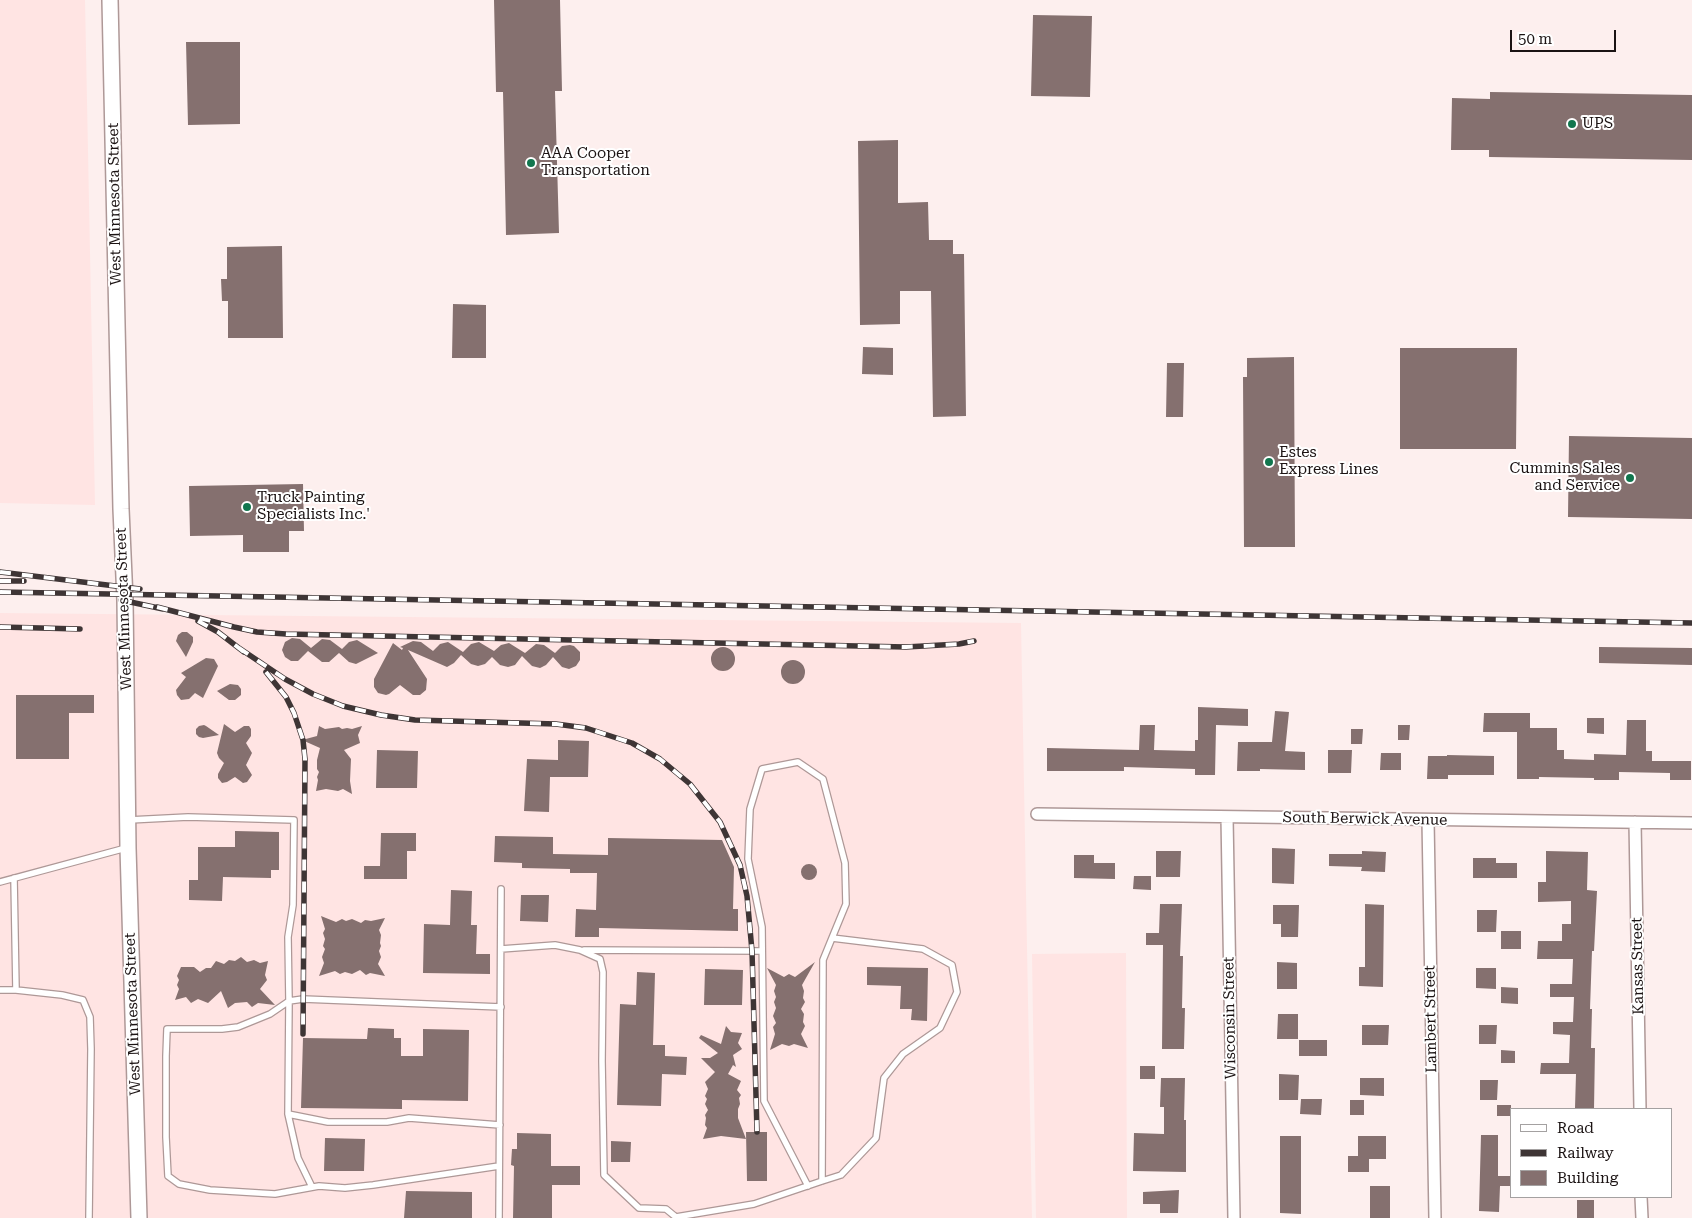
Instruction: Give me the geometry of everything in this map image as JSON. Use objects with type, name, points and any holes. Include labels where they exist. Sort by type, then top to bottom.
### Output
[{"type":"street","name":"West Minnesota Street","points":[[110,0],[129,820],[128,848],[139,1218]]},
{"type":"street","name":"South Berwick Avenue","points":[[1037,814],[1692,823]]},
{"type":"street","name":"Wisconsin Street","points":[[1227,817],[1234,1218]]},
{"type":"street","name":"Lambert Street","points":[[1428,820],[1435,1218]]},
{"type":"street","name":"Kansas Street","points":[[1635,822],[1640,1108]]},
{"type":"street","points":[[1641,1198],[1642,1218]]},
{"type":"lane","points":[[808,1186],[764,1101],[762,926],[748,859],[750,809],[762,769],[798,762],[823,779],[845,863],[846,904],[823,960],[822,1181]]},
{"type":"lane","points":[[129,820],[188,817],[294,820],[292,905],[288,937],[290,1001],[288,1114],[298,1158],[312,1187]]},
{"type":"lane","points":[[0,882],[128,848]]},
{"type":"lane","points":[[14,878],[16,990]]},
{"type":"lane","points":[[499,1218],[501,889]]},
{"type":"lane","points":[[580,950],[600,960],[604,972],[602,1061],[604,1175],[639,1208],[666,1209],[676,1217],[754,1204],[841,1175],[876,1138],[884,1078],[903,1054],[940,1028],[957,992],[952,965],[922,949],[832,938]]},
{"type":"lane","points":[[501,949],[554,945],[580,950],[762,951]]},
{"type":"lane","points":[[0,990],[62,994],[83,1000],[90,1017],[89,1218]]},
{"type":"lane","points":[[499,1166],[373,1185],[345,1188],[312,1187],[274,1194],[210,1190],[179,1184],[168,1176],[166,1137],[167,1029],[222,1029],[238,1027],[270,1014],[290,1001],[312,999],[500,1007]]},
{"type":"lane","points":[[288,1114],[328,1122],[387,1122],[409,1118],[500,1126]]},
{"type":"shaded area","points":[[0,0],[85,0],[95,505],[0,503]]},
{"type":"shaded area","points":[[0,613],[1021,623],[1032,1218],[0,1218]]},
{"type":"shaded area","points":[[1126,953],[1127,1218],[1036,1218],[1032,954]]},
{"type":"building","name":"AAA Cooper Transportation","points":[[494,0],[560,0],[562,91],[555,91],[559,233],[506,235],[503,92],[496,92]]},
{"type":"building","points":[[1033,15],[1092,16],[1090,97],[1031,96]]},
{"type":"building","points":[[186,42],[240,42],[240,124],[188,125]]},
{"type":"building","name":"UPS","points":[[1490,92],[1692,95],[1692,160],[1489,157],[1489,150],[1451,150],[1452,98],[1490,99]]},
{"type":"building","points":[[898,140],[898,203],[928,202],[929,240],[953,240],[953,254],[964,254],[966,416],[933,417],[931,291],[900,291],[900,324],[860,325],[858,141]]},
{"type":"building","points":[[282,246],[283,338],[228,338],[228,301],[222,301],[221,279],[227,279],[227,247]]},
{"type":"building","points":[[453,304],[486,305],[486,358],[452,358]]},
{"type":"building","points":[[863,347],[893,348],[893,375],[862,374]]},
{"type":"building","points":[[1400,348],[1517,348],[1516,449],[1400,449]]},
{"type":"building","name":"Estes Express Lines","points":[[1294,357],[1295,547],[1244,547],[1243,377],[1247,377],[1247,358]]},
{"type":"building","points":[[1167,363],[1184,363],[1183,417],[1166,417]]},
{"type":"building","name":"Cummins Sales and Service","points":[[1569,436],[1692,438],[1692,519],[1568,517]]},
{"type":"building","name":"Truck Painting Specialists Inc.'","points":[[303,484],[304,531],[289,531],[289,552],[243,552],[243,535],[190,536],[189,486]]},
{"type":"building","points":[[182,632],[187,632],[193,637],[193,642],[186,657],[176,641],[178,635]]},
{"type":"building","points":[[292,638],[300,639],[311,648],[322,639],[330,640],[342,649],[349,642],[357,640],[378,653],[356,664],[349,662],[339,653],[329,662],[322,662],[308,651],[298,661],[291,661],[285,657],[282,650],[285,642]]},
{"type":"building","points":[[413,641],[421,642],[433,651],[440,644],[448,642],[463,652],[471,644],[479,642],[494,651],[501,645],[509,643],[525,653],[536,644],[544,645],[555,653],[562,646],[570,645],[580,652],[580,660],[576,666],[569,669],[562,667],[553,657],[546,665],[540,668],[532,666],[522,656],[515,665],[508,667],[500,665],[492,657],[485,664],[478,666],[471,664],[461,655],[454,663],[447,667],[408,650],[427,679],[426,690],[420,695],[413,695],[400,685],[389,694],[378,693],[374,687],[374,679],[393,643],[402,650],[403,648],[400,647]]},
{"type":"building","points":[[723,647],[728,648],[734,654],[734,664],[728,670],[723,671],[718,670],[712,664],[711,659],[712,654],[718,648]]},
{"type":"building","points":[[1599,647],[1692,648],[1692,665],[1599,663]]},
{"type":"building","points":[[206,658],[214,659],[218,666],[203,698],[195,693],[189,699],[181,700],[176,690],[186,677],[181,673]]},
{"type":"building","points":[[793,660],[798,661],[804,667],[804,677],[798,683],[793,684],[788,683],[782,677],[781,672],[782,667],[788,661]]},
{"type":"building","points":[[230,684],[238,685],[241,689],[241,695],[235,700],[229,700],[217,691]]},
{"type":"building","points":[[16,695],[94,695],[94,713],[69,713],[69,759],[16,759]]},
{"type":"building","points":[[1198,707],[1248,709],[1248,726],[1216,725],[1215,775],[1195,775],[1195,769],[1124,767],[1124,771],[1047,771],[1047,748],[1139,750],[1140,725],[1155,725],[1154,750],[1195,751],[1195,740],[1198,740]]},
{"type":"building","points":[[1275,711],[1289,712],[1285,751],[1305,752],[1305,770],[1260,769],[1260,771],[1237,771],[1238,742],[1272,742]]},
{"type":"building","points":[[1484,713],[1530,713],[1530,728],[1557,728],[1557,750],[1564,750],[1564,759],[1594,760],[1594,754],[1626,755],[1627,720],[1646,720],[1646,751],[1652,751],[1652,761],[1691,761],[1691,780],[1670,780],[1670,773],[1619,772],[1619,780],[1539,777],[1539,779],[1517,779],[1517,732],[1483,732]]},
{"type":"building","points":[[1587,718],[1604,718],[1604,734],[1587,733]]},
{"type":"building","points":[[224,724],[235,732],[244,726],[249,726],[251,729],[251,736],[246,743],[252,753],[246,765],[252,775],[247,782],[243,783],[235,777],[222,783],[218,778],[224,763],[217,753]]},
{"type":"building","points":[[204,725],[219,735],[199,737],[196,734],[196,729]]},
{"type":"building","points":[[1398,725],[1410,725],[1409,740],[1398,740]]},
{"type":"building","points":[[319,726],[325,729],[339,727],[342,729],[352,729],[362,726],[358,735],[360,743],[344,750],[351,759],[350,781],[352,794],[343,789],[338,791],[326,789],[316,791],[319,772],[317,760],[320,748],[302,740],[317,736]]},
{"type":"building","points":[[1351,729],[1363,729],[1362,744],[1351,744]]},
{"type":"building","points":[[558,740],[589,741],[588,777],[550,777],[549,812],[524,811],[527,759],[558,760]]},
{"type":"building","points":[[377,750],[418,751],[417,788],[376,788]]},
{"type":"building","points":[[1328,750],[1352,750],[1351,773],[1328,773]]},
{"type":"building","points":[[1381,753],[1401,753],[1401,770],[1380,770]]},
{"type":"building","points":[[1428,756],[1494,756],[1494,775],[1448,775],[1448,779],[1427,779]]},
{"type":"building","points":[[235,831],[279,832],[279,870],[271,870],[271,878],[223,877],[222,901],[189,900],[189,880],[198,880],[198,847],[235,847]]},
{"type":"building","points":[[381,833],[416,833],[416,851],[407,851],[407,879],[364,879],[364,866],[380,866]]},
{"type":"building","points":[[495,836],[553,837],[553,854],[608,855],[608,838],[722,840],[734,867],[733,909],[738,909],[738,931],[599,928],[599,937],[575,937],[576,909],[596,910],[597,873],[570,873],[570,869],[522,868],[522,863],[494,862]]},
{"type":"building","points":[[1272,848],[1295,849],[1294,884],[1272,883]]},
{"type":"building","points":[[1156,851],[1181,851],[1180,877],[1156,877]]},
{"type":"building","points":[[1362,851],[1386,852],[1385,872],[1361,871],[1362,867],[1329,866],[1329,854],[1362,854]]},
{"type":"building","points":[[1546,851],[1588,852],[1587,890],[1597,891],[1590,1009],[1592,1009],[1591,1048],[1595,1048],[1594,1108],[1575,1108],[1576,1074],[1540,1074],[1541,1063],[1569,1063],[1570,1035],[1553,1034],[1553,1022],[1573,1022],[1574,997],[1550,997],[1550,984],[1572,984],[1573,959],[1537,959],[1538,941],[1562,941],[1562,924],[1571,924],[1571,901],[1538,902],[1538,882],[1546,882]]},
{"type":"building","points":[[1074,855],[1094,855],[1094,863],[1115,863],[1115,879],[1074,878]]},
{"type":"building","points":[[1473,858],[1496,858],[1496,863],[1517,863],[1517,878],[1473,878]]},
{"type":"building","points":[[806,864],[812,864],[817,869],[815,878],[806,880],[801,875],[801,869]]},
{"type":"building","points":[[1134,876],[1151,876],[1151,890],[1133,889]]},
{"type":"building","points":[[451,890],[472,891],[471,925],[477,925],[476,954],[490,954],[490,974],[423,973],[424,924],[450,925]]},
{"type":"building","points":[[521,895],[549,895],[548,922],[520,921]]},
{"type":"building","points":[[1160,904],[1182,904],[1180,956],[1183,956],[1182,1008],[1185,1008],[1184,1049],[1162,1049],[1163,945],[1146,945],[1146,933],[1159,933]]},
{"type":"building","points":[[1365,904],[1384,905],[1383,987],[1359,986],[1359,967],[1365,967]]},
{"type":"building","points":[[1273,905],[1299,905],[1298,937],[1281,937],[1281,924],[1273,924]]},
{"type":"building","points":[[1477,910],[1497,910],[1496,932],[1477,932]]},
{"type":"building","points":[[321,916],[336,922],[342,919],[346,921],[352,919],[361,923],[365,920],[371,921],[385,918],[379,930],[381,935],[379,951],[381,957],[378,964],[385,976],[370,973],[366,975],[360,970],[352,974],[345,972],[340,974],[335,971],[319,976],[324,963],[322,957],[325,949],[323,946],[325,939],[323,933],[325,929]]},
{"type":"building","points":[[1501,931],[1521,931],[1521,949],[1501,949]]},
{"type":"building","points":[[241,957],[247,962],[254,960],[260,963],[268,961],[265,975],[267,980],[260,989],[275,1005],[258,1003],[252,1007],[247,1002],[235,1003],[228,1008],[221,991],[208,1003],[198,999],[191,1003],[186,997],[175,1000],[179,989],[177,976],[181,967],[194,967],[200,972],[206,968],[211,968],[216,961],[224,964],[229,960],[235,961]]},
{"type":"building","points":[[815,962],[802,985],[805,1002],[801,1009],[804,1014],[803,1022],[805,1026],[801,1034],[808,1048],[794,1044],[789,1046],[782,1044],[770,1050],[775,1034],[773,1027],[776,1023],[773,1016],[776,1008],[774,991],[776,985],[767,968],[784,977],[789,974],[795,977]]},
{"type":"building","points":[[1277,962],[1297,963],[1297,989],[1277,989]]},
{"type":"building","points":[[867,967],[928,968],[927,1021],[911,1020],[912,1009],[900,1009],[901,986],[867,985]]},
{"type":"building","points":[[1476,968],[1496,968],[1496,989],[1476,988]]},
{"type":"building","points":[[705,969],[743,970],[742,1005],[704,1005]]},
{"type":"building","points":[[637,972],[655,973],[653,1045],[665,1045],[665,1056],[687,1057],[686,1075],[662,1074],[661,1106],[617,1105],[620,1004],[636,1005]]},
{"type":"building","points":[[1501,987],[1518,988],[1518,1004],[1501,1003]]},
{"type":"building","points":[[1278,1014],[1298,1014],[1298,1039],[1277,1039]]},
{"type":"building","points":[[1362,1025],[1389,1025],[1388,1045],[1362,1045]]},
{"type":"building","points":[[1479,1025],[1497,1025],[1496,1044],[1479,1044]]},
{"type":"building","points":[[726,1026],[731,1032],[742,1033],[738,1043],[742,1049],[733,1055],[736,1067],[733,1065],[728,1074],[741,1081],[737,1090],[741,1095],[739,1098],[738,1118],[746,1139],[721,1136],[703,1139],[707,1128],[705,1125],[705,1115],[708,1110],[705,1104],[707,1099],[705,1096],[708,1089],[705,1082],[715,1072],[701,1058],[710,1058],[718,1053],[699,1038],[701,1035],[721,1044]]},
{"type":"building","points":[[368,1028],[394,1029],[394,1038],[401,1038],[401,1056],[423,1056],[423,1029],[469,1030],[468,1101],[402,1100],[402,1109],[301,1108],[303,1038],[367,1039]]},
{"type":"building","points":[[1299,1040],[1327,1040],[1327,1056],[1299,1056]]},
{"type":"building","points":[[1501,1050],[1515,1051],[1515,1063],[1501,1063]]},
{"type":"building","points":[[1140,1066],[1155,1066],[1155,1079],[1140,1079]]},
{"type":"building","points":[[1279,1074],[1299,1075],[1298,1100],[1279,1100]]},
{"type":"building","points":[[1161,1078],[1185,1078],[1186,1172],[1133,1171],[1134,1133],[1164,1134],[1164,1107],[1160,1107]]},
{"type":"building","points":[[1360,1078],[1384,1078],[1384,1096],[1360,1095]]},
{"type":"building","points":[[1480,1080],[1498,1080],[1497,1100],[1480,1100]]},
{"type":"building","points":[[1301,1099],[1322,1099],[1321,1115],[1300,1114]]},
{"type":"building","points":[[1350,1100],[1364,1100],[1364,1115],[1350,1115]]},
{"type":"building","points":[[1497,1105],[1511,1105],[1510,1116],[1497,1116]]},
{"type":"building","points":[[746,1132],[767,1132],[767,1181],[747,1181]]},
{"type":"building","points":[[517,1133],[551,1134],[551,1166],[580,1166],[580,1185],[552,1185],[552,1218],[513,1218],[514,1166],[511,1165],[512,1149],[517,1149]]},
{"type":"building","points":[[1481,1135],[1498,1135],[1498,1176],[1510,1176],[1510,1186],[1500,1186],[1499,1212],[1479,1211]]},
{"type":"building","points":[[1280,1136],[1301,1136],[1301,1214],[1280,1213]]},
{"type":"building","points":[[1358,1136],[1386,1136],[1386,1159],[1369,1159],[1369,1172],[1348,1172],[1348,1156],[1358,1156]]},
{"type":"building","points":[[325,1138],[365,1139],[364,1171],[324,1171]]},
{"type":"building","points":[[611,1141],[631,1142],[630,1162],[611,1162]]},
{"type":"building","points":[[1370,1186],[1390,1186],[1390,1218],[1370,1218]]},
{"type":"building","points":[[1179,1190],[1178,1213],[1160,1213],[1160,1204],[1143,1204],[1143,1192]]},
{"type":"building","points":[[406,1191],[472,1192],[472,1218],[404,1218]]},
{"type":"building","points":[[1577,1200],[1594,1200],[1594,1218],[1577,1218]]},
{"type":"railway","points":[[0,572],[140,589]]},
{"type":"railway","points":[[0,581],[24,581]]},
{"type":"railway","points":[[0,592],[1692,623]]},
{"type":"railway","points":[[121,600],[163,609]]},
{"type":"railway","points":[[157,607],[257,632],[286,634],[906,647],[959,644],[974,641]]},
{"type":"railway","points":[[198,621],[218,632],[244,652]]},
{"type":"railway","points":[[0,627],[80,629]]},
{"type":"railway","points":[[239,648],[285,679],[313,694],[343,706],[381,715],[415,720],[556,724],[586,728],[632,743],[660,759],[690,784],[720,822],[740,865],[747,896],[752,951],[757,1132]]},
{"type":"railway","points":[[266,672],[286,697],[294,713],[303,740],[305,759],[303,1034]]},
{"type":"place","name":"UPS","points":[[1572,124]]},
{"type":"place","name":"AAA Cooper Transportation","points":[[531,163]]},
{"type":"place","name":"Estes Express Lines","points":[[1269,462]]},
{"type":"place","name":"Cummins Sales and Service","points":[[1630,478]]},
{"type":"place","name":"Truck Painting Specialists Inc.'","points":[[247,507]]}]
